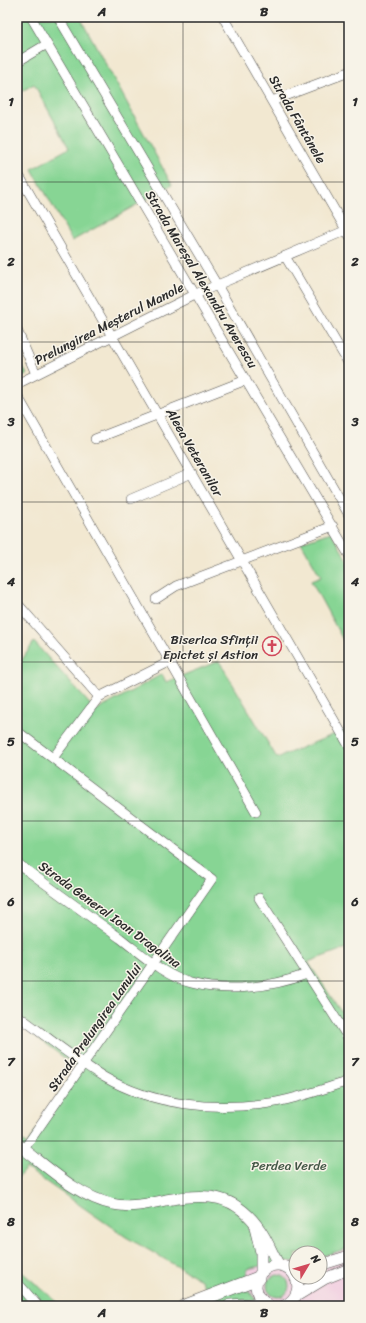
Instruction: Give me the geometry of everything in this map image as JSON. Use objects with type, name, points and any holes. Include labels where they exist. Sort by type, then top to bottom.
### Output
[{"type":"highway","points":[[185,1306],[260,1275]]},
{"type":"highway","points":[[230,1306],[268,1305]]},
{"type":"main road","points":[[20,1146],[93,1198],[127,1206],[141,1205],[183,1197],[208,1196],[227,1201],[236,1206],[260,1229],[288,1268]]},
{"type":"main road","points":[[254,1224],[261,1252],[260,1275],[256,1291],[260,1298],[268,1305]]},
{"type":"main road","points":[[328,1263],[349,1256]]},
{"type":"main road","points":[[260,1275],[268,1267],[288,1268]]},
{"type":"main road","points":[[284,1306],[296,1296],[324,1279],[349,1269]]},
{"type":"main road","points":[[296,1296],[298,1285]]},
{"type":"street","name":"Strada Mareșal Alexandru Averescu","points":[[31,17],[349,555]]},
{"type":"street","name":"Strada Mareșal Alexandru Averescu","points":[[58,17],[217,285],[349,515]]},
{"type":"street","name":"Strada Fântânele","points":[[223,17],[348,231]]},
{"type":"street","points":[[17,62],[47,44]]},
{"type":"street","points":[[272,102],[349,72]]},
{"type":"street","name":"Aleea Veteranilor","points":[[17,172],[243,560],[349,746]]},
{"type":"street","name":"Prelungirea Meșterul Manole","points":[[17,384],[196,294],[348,231]]},
{"type":"street","points":[[285,256],[349,364]]},
{"type":"street","points":[[17,330],[36,374]]},
{"type":"street","points":[[95,439],[246,380]]},
{"type":"street","points":[[17,395],[256,812]]},
{"type":"street","points":[[131,499],[192,473]]},
{"type":"street","points":[[156,599],[176,586],[333,526]]},
{"type":"street","points":[[17,603],[99,697]]},
{"type":"street","points":[[17,731],[53,758],[99,697],[169,662]]},
{"type":"street","name":"Strada Prelungirea Lanului","points":[[20,1146],[84,1063],[212,879],[53,758]]},
{"type":"street","name":"Strada General Ioan Dragalina","points":[[17,863],[153,963],[178,978],[197,984],[218,987],[250,987],[294,979],[307,974]]},
{"type":"street","points":[[259,898],[349,1039]]},
{"type":"street","points":[[17,1015],[105,1077],[149,1096],[177,1104],[226,1106],[271,1103],[313,1092],[349,1080]]},
{"type":"street","points":[[17,1282],[38,1306]]},
{"type":"shaded area","points":[[349,1248],[349,1306],[261,1306],[248,1291],[247,1269],[284,1261],[288,1261],[288,1285],[328,1285],[328,1255]]},
{"type":"green space","points":[[17,17],[80,17],[172,185],[72,241],[32,169],[69,148],[34,84],[17,94]]},
{"type":"green space","points":[[17,352],[27,375],[17,379]]},
{"type":"green space","points":[[331,532],[349,563],[349,651],[311,581],[321,577],[301,542]]},
{"type":"green space","name":"Perdea Verde","points":[[34,642],[96,711],[162,674],[166,682],[219,661],[277,758],[349,728],[349,947],[308,962],[349,1024],[349,1248],[328,1255],[328,1245],[288,1245],[288,1261],[247,1269],[248,1290],[261,1306],[214,1306],[201,1280],[126,1237],[26,1168],[17,1179],[17,1137],[27,1145],[77,1067],[17,1023],[17,667]]},
{"type":"green space","points":[[17,1268],[62,1306],[17,1306]]},
{"type":"green space","points":[[278,1275],[286,1278],[289,1285],[286,1294],[278,1297],[270,1294],[267,1286],[270,1278]]},
{"type":"green space","points":[[206,1290],[214,1306],[163,1306]]},
{"type":"place","name":"Biserica Sfinții Epictet și Astion","points":[[272,646]]}]
